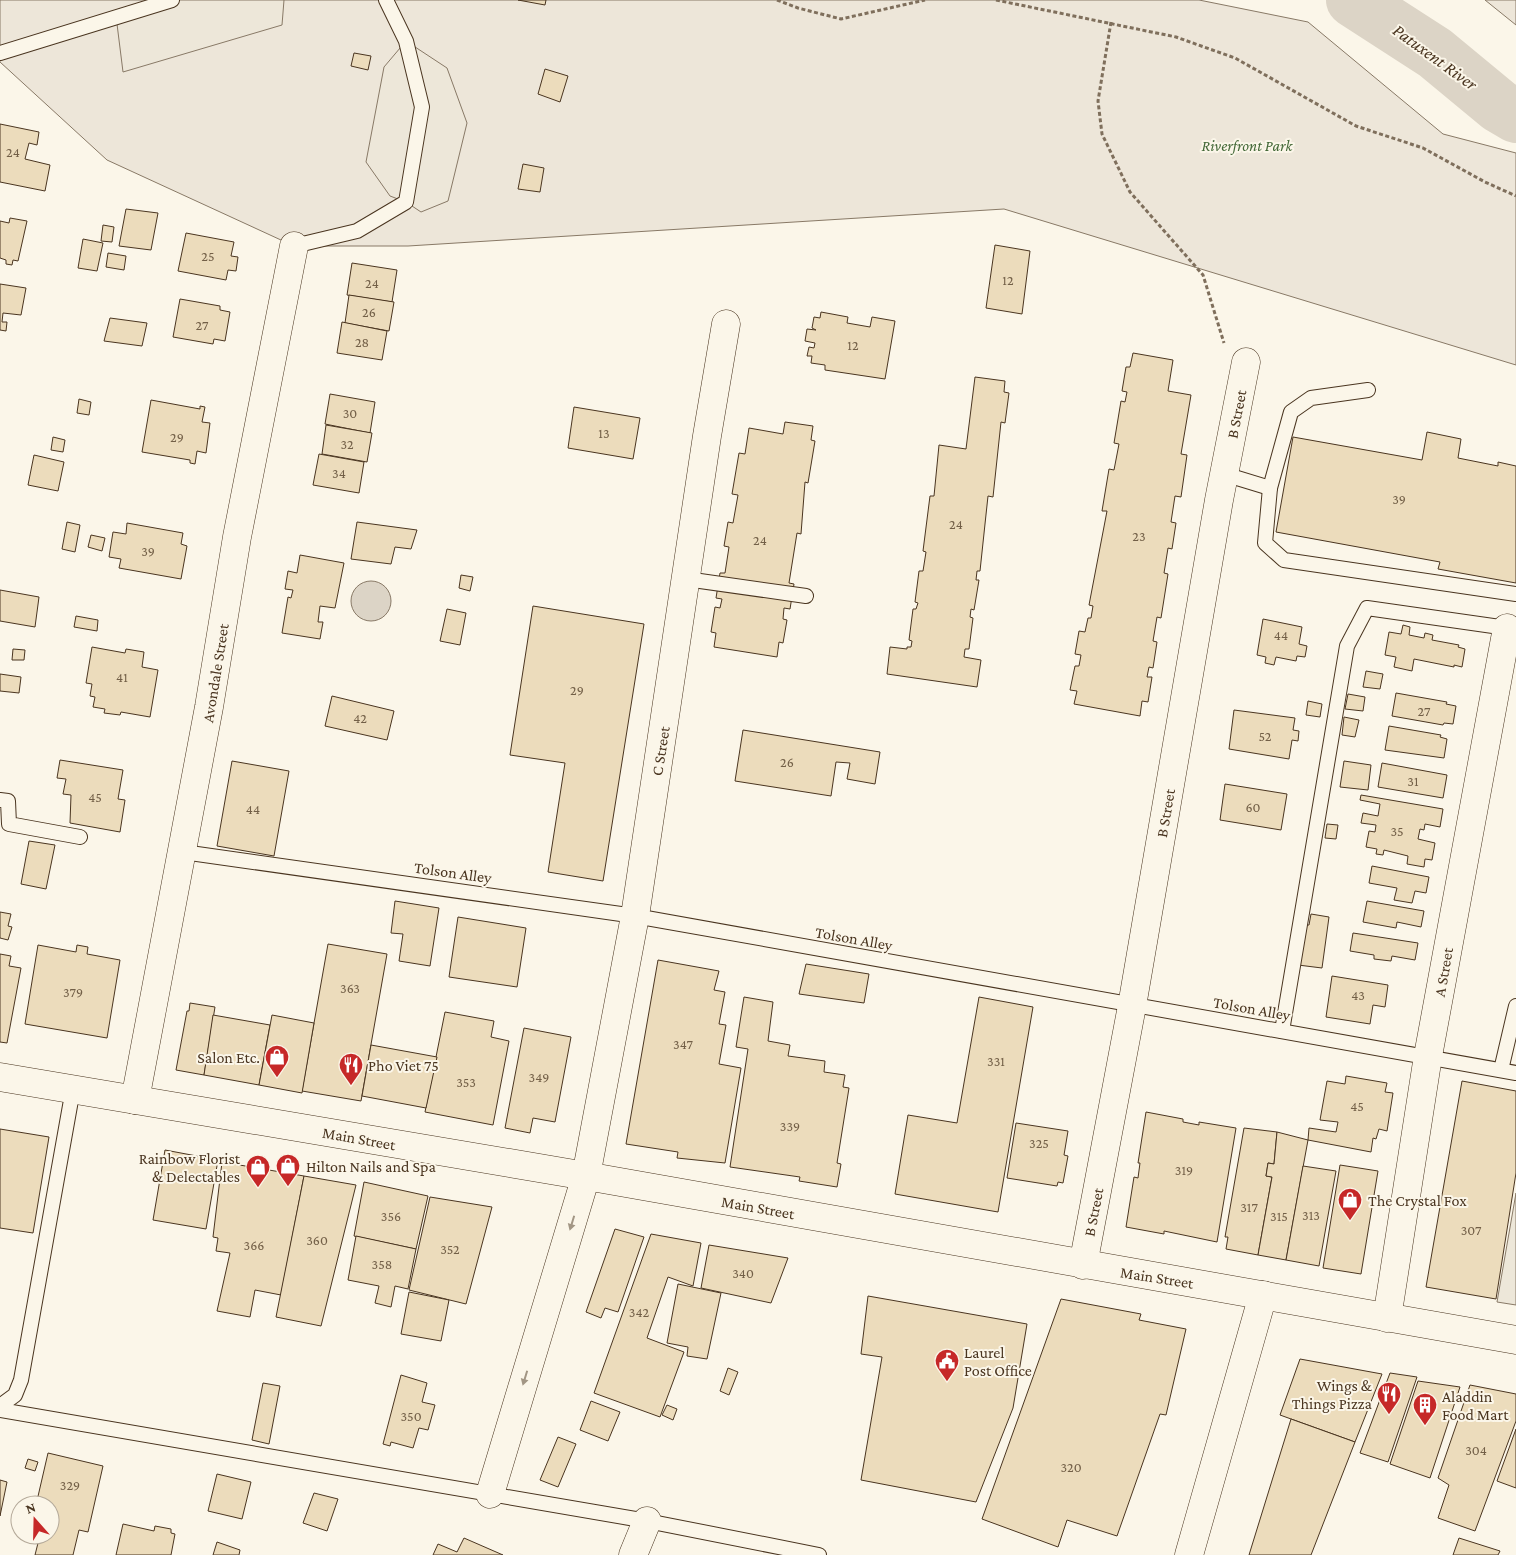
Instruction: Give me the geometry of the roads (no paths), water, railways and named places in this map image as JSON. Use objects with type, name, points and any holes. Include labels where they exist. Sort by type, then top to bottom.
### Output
[{"type":"street","name":"Avondale Street","points":[[135,1100],[210,707],[237,537],[294,246]]},
{"type":"street","name":"C Street","points":[[490,1494],[586,1176],[634,916],[726,324]]},
{"type":"street","name":"B Street","points":[[1083,1265],[1132,1006],[1224,474],[1246,362]]},
{"type":"street","name":"A Street","points":[[1387,1318],[1428,1056],[1507,628]]},
{"type":"street","name":"Main Street","points":[[0,1076],[586,1176],[1516,1340]]},
{"type":"street","points":[[1188,1555],[1263,1295]]},
{"type":"street","points":[[633,1555],[647,1521]]},
{"type":"lane","points":[[0,52],[172,0]]},
{"type":"lane","points":[[294,246],[357,231],[406,202],[422,107],[406,41],[386,0]]},
{"type":"lane","points":[[1368,390],[1311,398],[1290,412],[1270,488],[1265,543],[1284,560],[1516,594]]},
{"type":"lane","points":[[1224,474],[1270,488]]},
{"type":"lane","points":[[686,579],[806,596]]},
{"type":"lane","points":[[1282,1031],[1347,646],[1367,608],[1507,628]]},
{"type":"lane","points":[[0,800],[8,801],[9,824],[80,837]]},
{"type":"lane","name":"Tolson Alley","points":[[183,852],[634,916],[1516,1073]]},
{"type":"lane","points":[[1500,1070],[1516,1006]]},
{"type":"lane","points":[[0,1406],[15,1395],[21,1380],[73,1089]]},
{"type":"lane","points":[[0,1410],[647,1521],[819,1555]]},
{"type":"waterway","name":"Patuxent River","points":[[1353,0],[1435,53],[1499,106],[1516,116]]},
{"type":"place","name":"Salon Etc.","points":[[277,1078]]},
{"type":"place","name":"Pho Viet 75","points":[[351,1086]]},
{"type":"place","name":"Hilton Nails and Spa","points":[[288,1187]]},
{"type":"place","name":"Rainbow Florist & Delectables","points":[[258,1188]]},
{"type":"place","name":"The Crystal Fox","points":[[1350,1221]]},
{"type":"place","name":"Laurel Post Office","points":[[947,1382]]},
{"type":"place","name":"Wings & Things Pizza","points":[[1389,1415]]},
{"type":"place","name":"Aladdin Food Mart","points":[[1425,1426]]},
{"type":"park label","name":"Riverfront Park","points":[[1247,145]]}]
